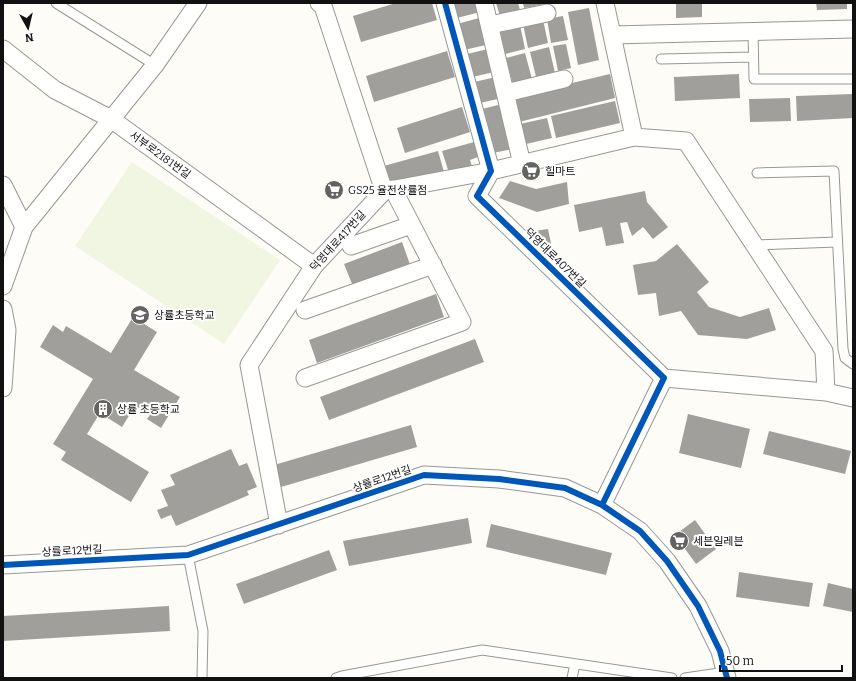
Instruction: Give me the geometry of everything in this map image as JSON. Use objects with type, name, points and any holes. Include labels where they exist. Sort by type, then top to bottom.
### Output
[{"type":"street","points":[[3,286],[24,227],[155,65],[198,3]]},
{"type":"street","points":[[305,378],[462,322],[411,225],[388,190],[323,6],[319,3]]},
{"type":"street","points":[[445,3],[492,171]]},
{"type":"street","points":[[484,3],[522,164]]},
{"type":"street","points":[[605,3],[634,138]]},
{"type":"street","points":[[490,25],[547,13]]},
{"type":"street","points":[[612,34],[853,29]]},
{"type":"street","name":"서부로2181번길","points":[[3,49],[55,90],[111,119],[314,266]]},
{"type":"street","points":[[506,93],[564,79]]},
{"type":"street","points":[[388,190],[492,171],[634,138],[686,141],[824,352],[826,392]]},
{"type":"street","name":"덕영대로407번길","points":[[492,171],[477,196],[664,378]]},
{"type":"street","points":[[3,185],[24,227]]},
{"type":"street","name":"덕영대로417번길","points":[[279,524],[249,365],[314,266],[388,190]]},
{"type":"street","points":[[351,246],[411,225]]},
{"type":"street","points":[[305,310],[433,265]]},
{"type":"street","points":[[3,309],[7,330],[3,388]]},
{"type":"street","points":[[602,505],[664,378],[826,392],[853,398]]},
{"type":"street","name":"상률로12번길","points":[[3,565],[188,555],[424,475],[499,479],[565,488],[602,505],[640,531],[667,561],[698,606],[720,651],[727,675]]},
{"type":"lane","points":[[56,3],[155,65]]},
{"type":"lane","points":[[753,32],[754,79],[853,79]]},
{"type":"lane","points":[[661,60],[753,57]]},
{"type":"lane","points":[[757,173],[834,171],[842,350],[846,358],[853,364]]},
{"type":"lane","points":[[754,245],[837,242]]},
{"type":"lane","points":[[188,555],[203,631],[202,678]]},
{"type":"lane","points":[[336,678],[482,650],[672,678]]},
{"type":"lane","points":[[572,678],[575,664]]},
{"type":"lane","points":[[685,678],[727,675]]},
{"type":"green space","points":[[132,162],[280,260],[224,344],[75,246]]},
{"type":"building","points":[[396,3],[432,3],[437,20],[361,42],[353,16]]},
{"type":"building","points":[[453,3],[478,3],[480,12],[457,18]]},
{"type":"building","points":[[496,3],[518,3],[520,10],[500,16]]},
{"type":"building","points":[[523,3],[545,3],[545,4],[524,8]]},
{"type":"building","points":[[676,3],[702,3],[702,17],[676,18]]},
{"type":"building","points":[[816,3],[847,3],[847,9],[817,10]]},
{"type":"building","points":[[589,8],[599,60],[578,65],[568,12]]},
{"type":"building","points":[[563,16],[568,40],[551,43],[547,19]]},
{"type":"building","points":[[483,17],[490,44],[464,50],[457,24]]},
{"type":"building","points":[[543,20],[548,43],[528,48],[523,24]]},
{"type":"building","points":[[520,25],[525,49],[505,54],[500,30]]},
{"type":"building","points":[[566,44],[571,68],[558,71],[553,46]]},
{"type":"building","points":[[549,47],[555,73],[536,77],[530,52]]},
{"type":"building","points":[[488,49],[494,72],[472,77],[467,54]]},
{"type":"building","points":[[447,51],[455,77],[374,102],[366,76]]},
{"type":"building","points":[[525,53],[532,79],[513,84],[506,58]]},
{"type":"building","points":[[610,74],[615,98],[519,122],[513,97]]},
{"type":"building","points":[[739,74],[740,98],[675,101],[674,77]]},
{"type":"building","points":[[496,77],[502,98],[480,103],[474,82]]},
{"type":"building","points":[[853,94],[853,118],[797,121],[796,96]]},
{"type":"building","points":[[790,98],[791,121],[750,122],[749,99]]},
{"type":"building","points":[[615,101],[620,123],[556,138],[551,116]]},
{"type":"building","points":[[502,104],[513,149],[493,153],[482,109]]},
{"type":"building","points":[[462,107],[470,132],[405,153],[397,128]]},
{"type":"building","points":[[547,118],[552,138],[526,144],[520,124]]},
{"type":"building","points":[[474,142],[478,157],[470,160],[472,166],[449,173],[442,151]]},
{"type":"building","points":[[438,151],[444,172],[387,186],[380,167]]},
{"type":"building","points":[[510,181],[536,189],[567,182],[569,204],[537,212],[499,198]]},
{"type":"building","points":[[645,191],[647,202],[668,227],[653,239],[643,227],[632,236],[627,222],[620,223],[624,243],[606,246],[602,227],[579,232],[574,205]]},
{"type":"building","points":[[548,229],[554,258],[551,263],[527,232]]},
{"type":"building","points":[[402,242],[412,270],[355,291],[344,264]]},
{"type":"building","points":[[677,244],[709,282],[697,292],[709,307],[740,317],[769,308],[776,330],[747,339],[698,335],[681,311],[659,316],[656,293],[638,295],[633,265],[656,261]]},
{"type":"building","points":[[436,294],[444,317],[317,363],[309,340]]},
{"type":"building","name":"상률 초등학교","points":[[133,317],[157,332],[134,370],[180,397],[161,428],[147,419],[150,415],[135,406],[122,427],[100,413],[87,434],[149,472],[131,502],[61,460],[66,452],[53,444],[93,379],[40,347],[53,325],[63,332],[66,326],[111,353]]},
{"type":"building","points":[[475,339],[484,362],[329,420],[320,397]]},
{"type":"building","points":[[688,414],[750,429],[741,468],[679,453]]},
{"type":"building","points":[[411,425],[417,447],[281,487],[274,465]]},
{"type":"building","points":[[769,431],[851,451],[845,474],[763,454]]},
{"type":"building","points":[[231,449],[239,466],[247,463],[257,487],[247,491],[249,495],[176,526],[171,515],[161,519],[157,510],[168,506],[161,490],[175,485],[170,475]]},
{"type":"building","points":[[468,518],[472,543],[349,566],[343,541]]},
{"type":"building","points":[[695,520],[716,549],[696,564],[675,535]]},
{"type":"building","points":[[491,524],[612,553],[606,575],[486,547]]},
{"type":"building","points":[[329,550],[337,570],[244,604],[236,584]]},
{"type":"building","points":[[739,572],[813,583],[809,607],[736,597]]},
{"type":"building","points":[[828,583],[853,589],[853,612],[823,606]]},
{"type":"building","points":[[169,606],[170,631],[3,641],[3,616]]},
{"type":"cycle path","points":[[445,3],[491,171],[477,196],[664,378],[602,505]]},
{"type":"cycle path","points":[[3,565],[188,555],[424,475],[499,479],[565,488],[602,505],[640,531],[667,561],[698,606],[720,651],[727,678]]},
{"type":"place","name":"힐마트","points":[[531,171]]},
{"type":"place","name":"GS25 율전상률점","points":[[334,190]]},
{"type":"place","name":"상률초등학교","points":[[140,315]]},
{"type":"place","name":"상률 초등학교","points":[[103,409]]},
{"type":"place","name":"세븐일레븐","points":[[679,541]]}]
